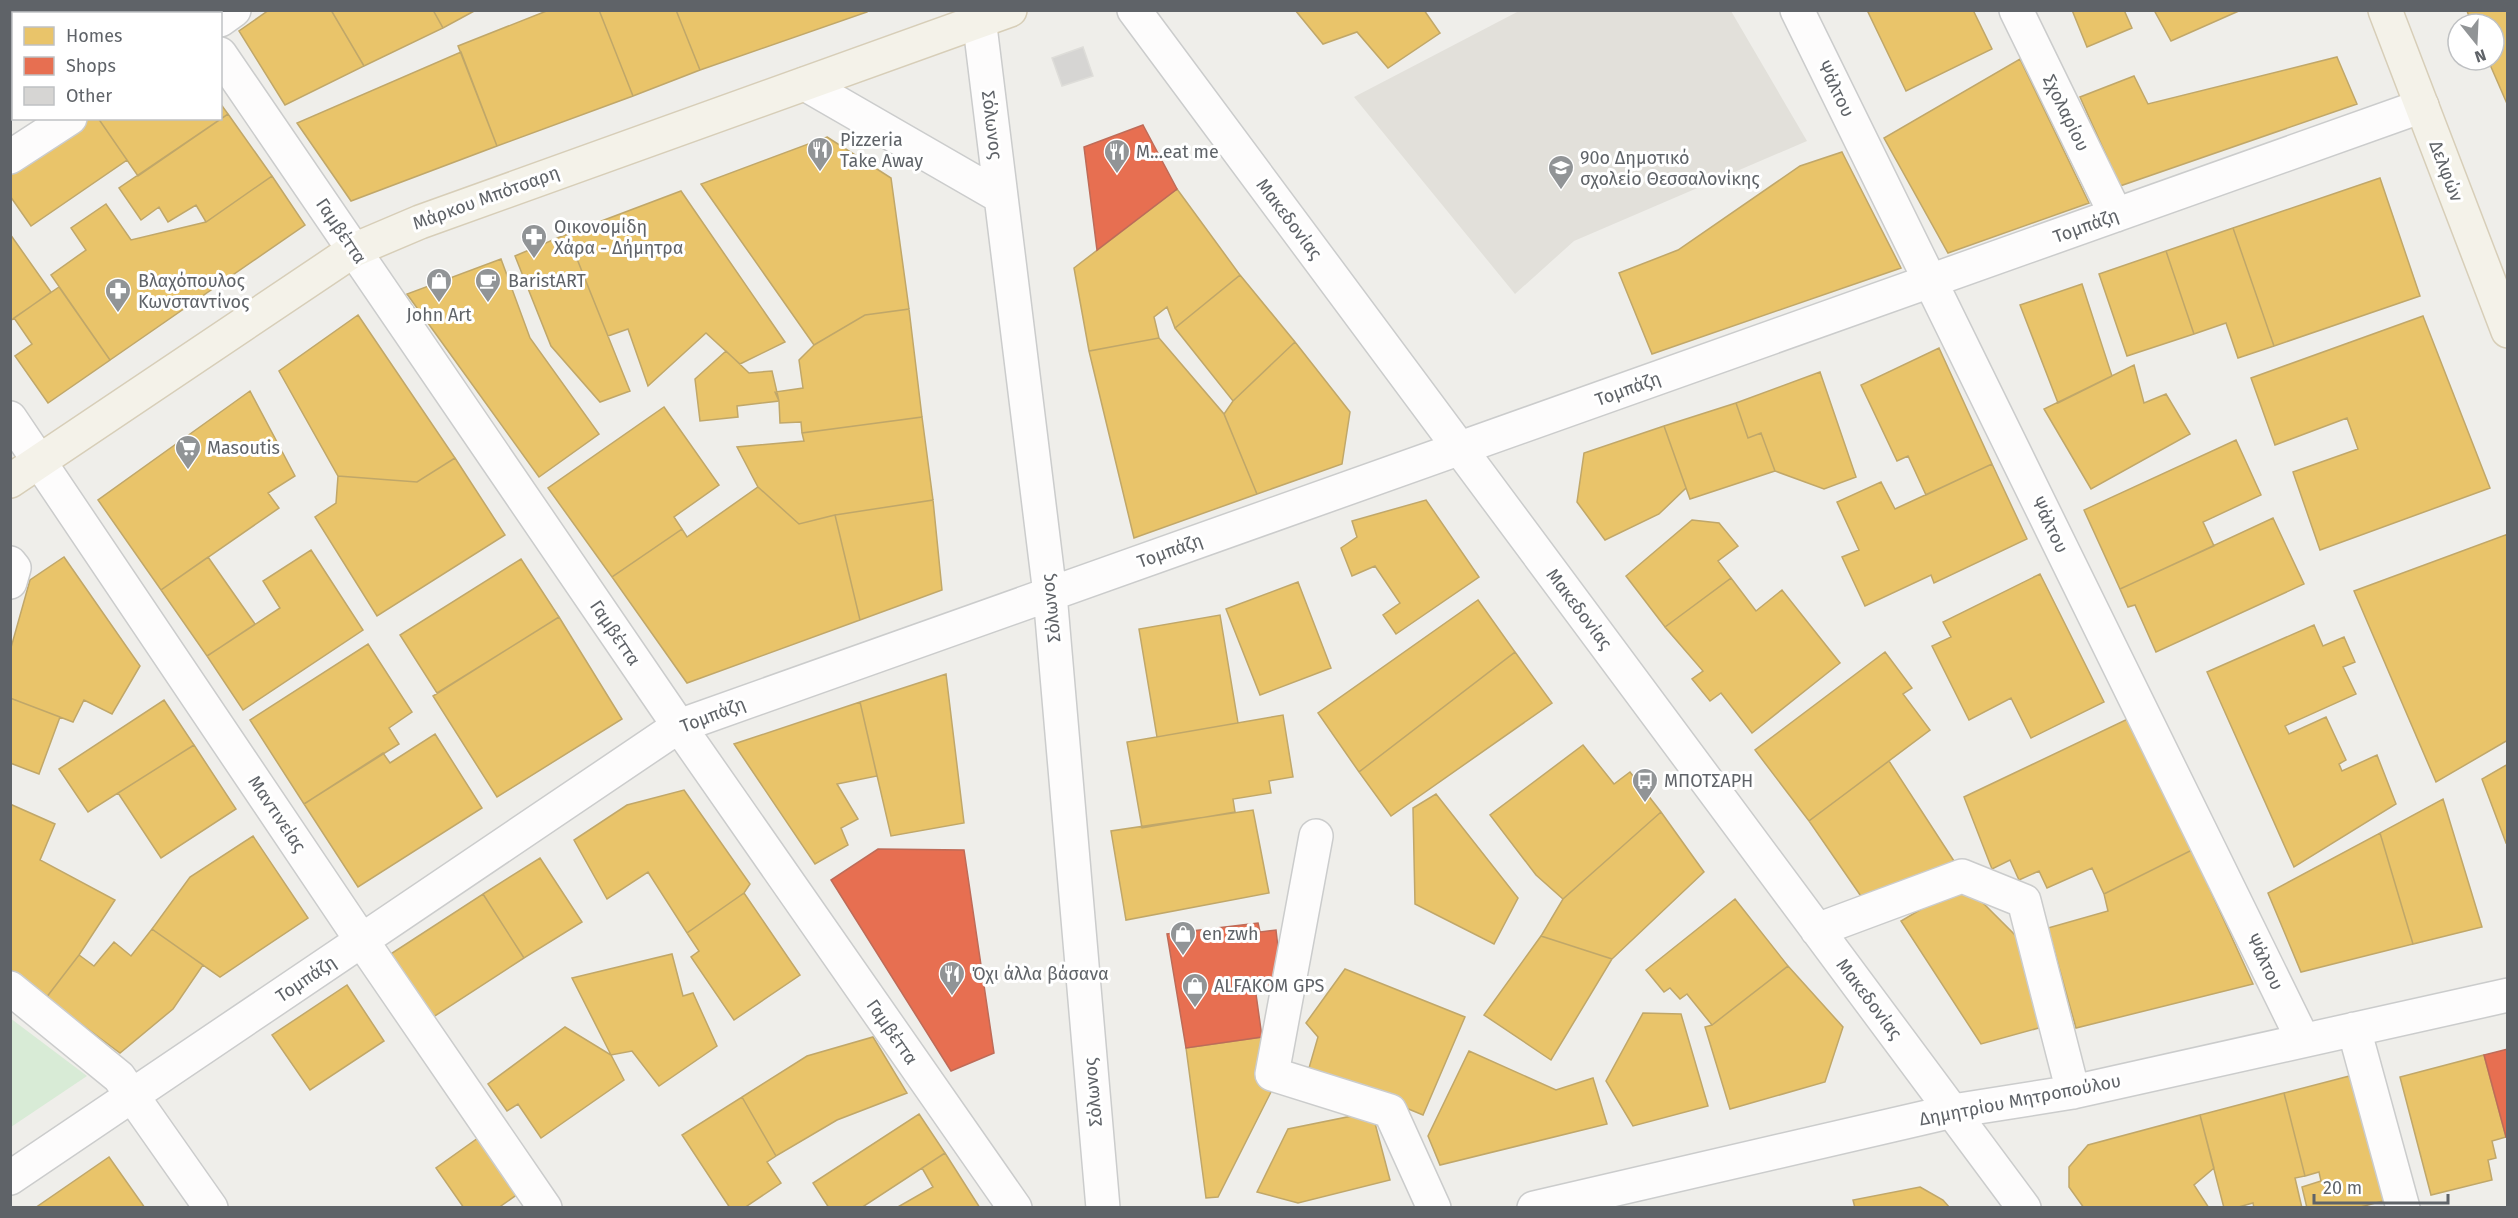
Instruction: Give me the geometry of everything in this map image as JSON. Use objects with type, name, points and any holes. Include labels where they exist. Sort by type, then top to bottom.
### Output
[{"type":"main road","name":"Μάρκου Μπότσαρη","points":[[10,482],[39,460],[354,250],[420,222],[805,84],[978,16],[1010,10]]},
{"type":"main road","name":"Δελφών","points":[[2385,10],[2508,331]]},
{"type":"street","name":"Μακεδονίας","points":[[1134,10],[2024,1208]]},
{"type":"street","name":"Ψάλτου","points":[[1797,10],[2303,1040]]},
{"type":"street","name":"Σχολαρίου","points":[[2016,10],[2116,215]]},
{"type":"street","name":"Σόλωνος","points":[[978,16],[1050,594],[1103,1208]]},
{"type":"street","name":"Γαμβέττα","points":[[222,57],[679,726],[1015,1208]]},
{"type":"street","points":[[805,84],[1001,197]]},
{"type":"street","name":"Τομπάζη","points":[[10,1178],[679,726],[2421,106]]},
{"type":"street","points":[[10,157],[67,120]]},
{"type":"street","name":"Μαντινείας","points":[[10,418],[545,1208]]},
{"type":"street","points":[[10,563],[14,568],[10,582]]},
{"type":"street","points":[[1316,836],[1272,1074],[1390,1111],[1434,1208]]},
{"type":"street","points":[[1818,930],[1962,876],[2024,901],[2073,1092]]},
{"type":"street","points":[[10,988],[119,1077],[211,1208]]},
{"type":"street","name":"Δημητρίου Μητροπούλου","points":[[1534,1208],[1953,1112],[2073,1092],[2508,995]]},
{"type":"street","points":[[2354,1029],[2403,1208]]},
{"type":"shaded area","name":"90ο Δημοτικό σχολείο Θεσσαλονίκης","points":[[1519,11],[1731,11],[1807,141],[1574,241],[1515,294],[1354,97]]},
{"type":"green space","points":[[10,1018],[87,1076],[11,1127],[10,1127]]},
{"type":"building: Homes","points":[[19,10],[157,10],[158,12],[17,12]]},
{"type":"building: Homes","points":[[269,10],[331,10],[364,66],[285,105],[239,31]]},
{"type":"building: Homes","points":[[331,10],[433,10],[443,28],[364,66]]},
{"type":"building: Homes","points":[[433,10],[476,10],[443,28]]},
{"type":"building: Homes","points":[[549,10],[599,10],[633,96],[497,146],[458,46]]},
{"type":"building: Homes","points":[[599,10],[676,10],[700,70],[633,96]]},
{"type":"building: Homes","points":[[676,10],[867,10],[867,12],[700,70]]},
{"type":"building: Homes","points":[[1295,10],[1424,10],[1440,33],[1388,68],[1357,32],[1323,44]]},
{"type":"building: Homes","points":[[1867,10],[1973,10],[1992,49],[1906,91]]},
{"type":"building: Homes","points":[[2072,10],[2124,10],[2132,28],[2087,47]]},
{"type":"building: Homes","points":[[2154,10],[2241,10],[2171,41]]},
{"type":"building: Homes","points":[[2508,10],[2508,106],[2493,72],[2506,72],[2506,12],[2467,11]]},
{"type":"building: Homes","points":[[12,28],[12,100],[10,98],[10,29]]},
{"type":"building: Homes","points":[[461,52],[497,146],[351,201],[297,123]]},
{"type":"building: Homes","points":[[2337,57],[2357,104],[2120,186],[2080,97],[2134,76],[2148,104]]},
{"type":"building: Homes","points":[[2020,59],[2089,203],[1948,253],[1884,138]]},
{"type":"building: Homes","points":[[222,106],[228,114],[222,118]]},
{"type":"building: Homes","points":[[228,114],[272,176],[206,222],[196,205],[168,222],[159,207],[141,220],[119,188]]},
{"type":"building: Homes","points":[[84,120],[99,120],[127,160],[31,226],[10,196],[10,168]]},
{"type":"building: Homes","points":[[99,120],[219,120],[138,176]]},
{"type":"building: Homes","points":[[827,137],[891,178],[909,309],[865,315],[814,345],[701,184]]},
{"type":"building: Homes","points":[[1842,152],[1901,268],[1652,354],[1619,273],[1678,250],[1800,166]]},
{"type":"building: Homes","points":[[272,176],[305,225],[110,360],[51,275],[86,250],[71,228],[106,204],[131,240],[206,222]]},
{"type":"building: Homes","points":[[2380,178],[2420,296],[2274,346],[2233,228]]},
{"type":"building: Homes","points":[[1177,189],[1240,275],[1175,328],[1167,307],[1154,317],[1159,338],[1089,351],[1074,268]]},
{"type":"building: Homes","points":[[681,191],[785,342],[740,364],[706,333],[648,386],[628,329],[608,336],[567,234]]},
{"type":"building: Homes","points":[[2233,228],[2274,346],[2238,358],[2226,323],[2194,334],[2166,251]]},
{"type":"building: Homes","points":[[10,234],[51,292],[10,321]]},
{"type":"building: Homes","points":[[567,234],[630,391],[600,402],[551,346],[515,256]]},
{"type":"building: Homes","points":[[2166,251],[2194,334],[2127,356],[2099,274]]},
{"type":"building: Homes","points":[[501,259],[530,338],[599,434],[539,477],[407,294]]},
{"type":"building: Homes","points":[[1240,275],[1295,342],[1233,401],[1175,328]]},
{"type":"building: Homes","points":[[2082,284],[2112,376],[2058,403],[2020,305]]},
{"type":"building: Homes","points":[[59,287],[110,360],[48,403],[15,356],[32,344],[14,318]]},
{"type":"building: Homes","points":[[909,309],[922,417],[802,433],[801,422],[780,423],[779,401],[775,392],[803,388],[799,360],[814,345],[865,315]]},
{"type":"building: Homes","points":[[358,315],[455,458],[417,482],[338,476],[279,371]]},
{"type":"building: Homes","points":[[2423,316],[2490,488],[2320,550],[2293,472],[2358,449],[2347,418],[2275,445],[2251,378]]},
{"type":"building: Homes","points":[[1159,338],[1224,414],[1257,494],[1134,538],[1089,351]]},
{"type":"building: Homes","points":[[1295,342],[1350,412],[1342,464],[1257,494],[1224,414],[1233,401]]},
{"type":"building: Homes","points":[[1939,348],[1992,464],[1926,495],[1908,456],[1897,461],[1861,385]]},
{"type":"building: Homes","points":[[726,351],[749,373],[772,371],[779,401],[737,406],[738,417],[700,421],[695,379]]},
{"type":"building: Homes","points":[[2134,365],[2144,403],[2166,394],[2190,434],[2091,489],[2044,409]]},
{"type":"building: Homes","points":[[1820,372],[1856,477],[1824,489],[1775,471],[1761,433],[1748,438],[1736,403]]},
{"type":"building: Homes","points":[[250,391],[295,476],[268,493],[279,508],[161,590],[98,500]]},
{"type":"building: Homes","points":[[1736,403],[1748,438],[1761,433],[1775,471],[1690,499],[1664,426]]},
{"type":"building: Homes","points":[[664,407],[719,485],[674,517],[682,529],[612,577],[548,488]]},
{"type":"building: Homes","points":[[922,417],[933,500],[835,515],[799,524],[758,487],[737,447],[804,441],[802,433]]},
{"type":"building: Homes","points":[[1664,426],[1686,488],[1659,514],[1605,540],[1577,502],[1584,453]]},
{"type":"building: Homes","points":[[2236,440],[2261,495],[2203,522],[2214,546],[2120,589],[2084,510]]},
{"type":"building: Homes","points":[[455,458],[505,535],[377,616],[315,517],[336,503],[338,476],[417,482]]},
{"type":"building: Homes","points":[[1992,464],[2027,539],[1934,583],[1931,575],[1865,606],[1842,557],[1859,550],[1837,502],[1881,482],[1895,509]]},
{"type":"building: Homes","points":[[758,487],[799,524],[835,515],[860,620],[687,683],[612,577],[682,529],[687,537]]},
{"type":"building: Homes","points":[[933,500],[942,590],[860,620],[835,515]]},
{"type":"building: Homes","points":[[1426,500],[1479,577],[1396,634],[1383,615],[1400,603],[1375,566],[1352,576],[1341,548],[1357,537],[1352,521]]},
{"type":"building: Homes","points":[[2273,518],[2304,584],[2156,652],[2135,605],[2128,607],[2120,589]]},
{"type":"building: Homes","points":[[1692,520],[1719,523],[1738,546],[1718,561],[1731,578],[1665,627],[1626,576]]},
{"type":"building: Homes","points":[[2508,534],[2508,740],[2436,782],[2354,591]]},
{"type":"building: Homes","points":[[311,550],[363,630],[243,710],[207,656],[280,608],[263,581]]},
{"type":"building: Homes","points":[[64,557],[140,666],[112,714],[84,700],[73,722],[10,698],[10,651],[30,580]]},
{"type":"building: Homes","points":[[208,557],[255,624],[207,656],[161,590]]},
{"type":"building: Homes","points":[[521,559],[559,617],[437,693],[400,635]]},
{"type":"building: Homes","points":[[2040,574],[2104,702],[2031,738],[2011,698],[1969,720],[1932,646],[1951,637],[1943,622]]},
{"type":"building: Homes","points":[[1731,578],[1756,611],[1782,590],[1840,663],[1752,733],[1721,693],[1710,701],[1692,679],[1703,671],[1665,627]]},
{"type":"building: Homes","points":[[1298,582],[1331,668],[1260,695],[1226,609]]},
{"type":"building: Homes","points":[[1478,600],[1515,652],[1359,772],[1318,713]]},
{"type":"building: Homes","points":[[1220,615],[1238,723],[1157,737],[1139,629]]},
{"type":"building: Homes","points":[[559,617],[622,719],[497,797],[433,696]]},
{"type":"building: Homes","points":[[2314,625],[2323,646],[2344,637],[2355,662],[2343,667],[2356,694],[2285,726],[2289,734],[2326,717],[2346,760],[2339,764],[2342,771],[2377,755],[2396,804],[2294,867],[2207,672]]},
{"type":"building: Homes","points":[[368,644],[412,712],[389,728],[399,744],[304,804],[250,720]]},
{"type":"building: Homes","points":[[1515,652],[1552,703],[1391,816],[1359,772]]},
{"type":"building: Homes","points":[[1885,652],[1912,688],[1903,694],[1930,730],[1809,821],[1755,750]]},
{"type":"building: Homes","points":[[946,674],[964,823],[891,836],[860,702]]},
{"type":"building: Homes","points":[[10,698],[60,717],[39,774],[10,763]]},
{"type":"building: Homes","points":[[164,700],[194,745],[88,812],[59,769]]},
{"type":"building: Homes","points":[[860,702],[877,776],[837,784],[858,819],[841,828],[848,845],[815,864],[734,744]]},
{"type":"building: Homes","points":[[1283,715],[1293,777],[1269,781],[1271,793],[1233,799],[1235,812],[1142,828],[1127,742]]},
{"type":"building: Homes","points":[[2134,716],[2192,850],[2104,894],[2092,868],[2047,888],[2039,871],[2019,880],[2010,860],[1992,869],[1964,797]]},
{"type":"building: Homes","points":[[435,734],[482,808],[358,887],[304,804],[383,753],[390,763]]},
{"type":"building: Homes","points":[[194,745],[236,809],[161,858],[118,793]]},
{"type":"building: Homes","points":[[1583,745],[1614,784],[1630,772],[1661,812],[1563,899],[1536,875],[1490,815]]},
{"type":"building: Homes","points":[[1889,761],[1954,861],[1865,902],[1809,821]]},
{"type":"building: Homes","points":[[2508,764],[2508,842],[2506,843],[2482,779]]},
{"type":"building: Homes","points":[[684,790],[750,884],[744,893],[687,933],[648,872],[607,899],[574,840],[627,805]]},
{"type":"building: Homes","points":[[1436,794],[1518,898],[1494,944],[1415,904],[1413,808]]},
{"type":"building: Homes","points":[[2443,799],[2482,927],[2413,944],[2380,833]]},
{"type":"building: Homes","points":[[10,804],[55,824],[40,860],[115,900],[79,955],[46,998],[10,969]]},
{"type":"building: Homes","points":[[1253,810],[1269,893],[1126,920],[1111,831]]},
{"type":"building: Homes","points":[[1661,812],[1704,872],[1612,959],[1541,936],[1563,899]]},
{"type":"building: Homes","points":[[2380,833],[2413,944],[2301,972],[2268,893]]},
{"type":"building: Homes","points":[[253,836],[308,918],[220,977],[152,929],[190,877]]},
{"type":"building: Homes","points":[[2192,850],[2253,984],[2076,1028],[2048,928],[2108,911],[2104,894]]},
{"type":"building: Homes","points":[[540,858],[582,922],[524,958],[483,894]]},
{"type":"building: Homes","points":[[1964,884],[2022,942],[2046,1026],[1981,1044],[1901,921]]},
{"type":"building: Homes","points":[[744,893],[800,975],[734,1020],[691,957],[699,951],[687,933]]},
{"type":"building: Homes","points":[[483,894],[524,958],[424,1023],[383,959]]},
{"type":"building: Homes","points":[[1735,899],[1788,966],[1712,1025],[1687,994],[1680,999],[1670,988],[1664,992],[1646,970]]},
{"type":"building: Homes","points":[[152,929],[203,965],[173,1009],[120,1053],[46,998],[79,955],[94,966],[114,942],[131,956]]},
{"type":"building: Homes","points":[[1541,936],[1612,959],[1551,1060],[1484,1015]]},
{"type":"building: Homes","points":[[672,954],[683,996],[693,993],[717,1046],[659,1086],[632,1051],[611,1055],[572,978]]},
{"type":"building: Homes","points":[[1788,966],[1843,1027],[1825,1082],[1730,1109],[1705,1027],[1712,1025]]},
{"type":"building: Homes","points":[[1345,969],[1465,1017],[1423,1115],[1309,1068],[1318,1037],[1306,1023]]},
{"type":"building: Homes","points":[[347,985],[384,1041],[310,1090],[272,1035]]},
{"type":"building: Homes","points":[[1643,1013],[1681,1014],[1708,1106],[1633,1126],[1606,1081]]},
{"type":"building: Homes","points":[[565,1027],[611,1055],[624,1080],[541,1138],[518,1104],[507,1111],[488,1084]]},
{"type":"building: Homes","points":[[873,1037],[907,1093],[837,1120],[776,1156],[742,1097],[807,1056]]},
{"type":"building: Homes","points":[[1262,1037],[1271,1092],[1218,1197],[1206,1198],[1186,1048]]},
{"type":"building: Homes","points":[[1469,1051],[1556,1090],[1593,1078],[1607,1124],[1440,1165],[1428,1136]]},
{"type":"building: Homes","points":[[2484,1055],[2506,1137],[2492,1141],[2496,1158],[2488,1160],[2492,1180],[2431,1195],[2400,1077]]},
{"type":"building: Homes","points":[[2361,1073],[2394,1198],[2357,1208],[2307,1208],[2302,1187],[2321,1181],[2319,1172],[2305,1176],[2284,1093]]},
{"type":"building: Homes","points":[[2284,1093],[2305,1176],[2295,1178],[2302,1208],[2254,1208],[2253,1203],[2235,1208],[2224,1208],[2200,1115]]},
{"type":"building: Homes","points":[[742,1097],[776,1156],[767,1162],[781,1183],[744,1208],[730,1208],[682,1135]]},
{"type":"building: Homes","points":[[1372,1112],[1390,1180],[1298,1203],[1257,1192],[1288,1129]]},
{"type":"building: Homes","points":[[919,1114],[945,1153],[861,1208],[829,1208],[813,1183]]},
{"type":"building: Homes","points":[[2200,1115],[2214,1168],[2194,1185],[2209,1208],[2084,1208],[2069,1187],[2069,1167],[2088,1145]]},
{"type":"building: Homes","points":[[485,1133],[525,1189],[498,1208],[464,1208],[436,1168]]},
{"type":"building: Homes","points":[[945,1153],[980,1208],[896,1208],[933,1187],[922,1168]]},
{"type":"building: Homes","points":[[109,1157],[145,1208],[35,1208]]},
{"type":"building: Homes","points":[[1920,1187],[1943,1200],[1950,1208],[1855,1208],[1853,1200]]},
{"type":"building: Shops","points":[[1143,125],[1177,189],[1097,250],[1084,147]]},
{"type":"building: Shops","points":[[878,849],[964,850],[994,1053],[951,1071],[831,880]]},
{"type":"building: Shops","points":[[1258,923],[1260,932],[1276,930],[1282,983],[1255,987],[1262,1037],[1186,1048],[1167,934]]},
{"type":"building: Shops","points":[[2508,1049],[2508,1136],[2506,1137],[2484,1055]]},
{"type":"building: Other","points":[[1083,47],[1093,76],[1062,86],[1052,58]]},
{"type":"place","name":"Pizzeria Take Away","points":[[820,173]]},
{"type":"place","name":"M...eat me","points":[[1117,175]]},
{"type":"place","name":"90ο Δημοτικό σχολείο Θεσσαλονίκης","points":[[1561,191]]},
{"type":"place","name":"Οικονομίδη Χάρα - Δήμητρα","points":[[534,260]]},
{"type":"place","name":"John Art","points":[[439,304]]},
{"type":"place","name":"BaristART","points":[[488,304]]},
{"type":"place","name":"Βλαχόπουλος Κωνσταντίνος","points":[[118,314]]},
{"type":"place","name":"Masoutis","points":[[188,471]]},
{"type":"place","name":"ΜΠΟΤΣΑΡΗ","points":[[1645,804]]},
{"type":"place","name":"en zwh","points":[[1183,957]]},
{"type":"place","name":"Όχι άλλα βάσανα","points":[[952,997]]},
{"type":"place","name":"ALFAKOM GPS","points":[[1195,1009]]}]
